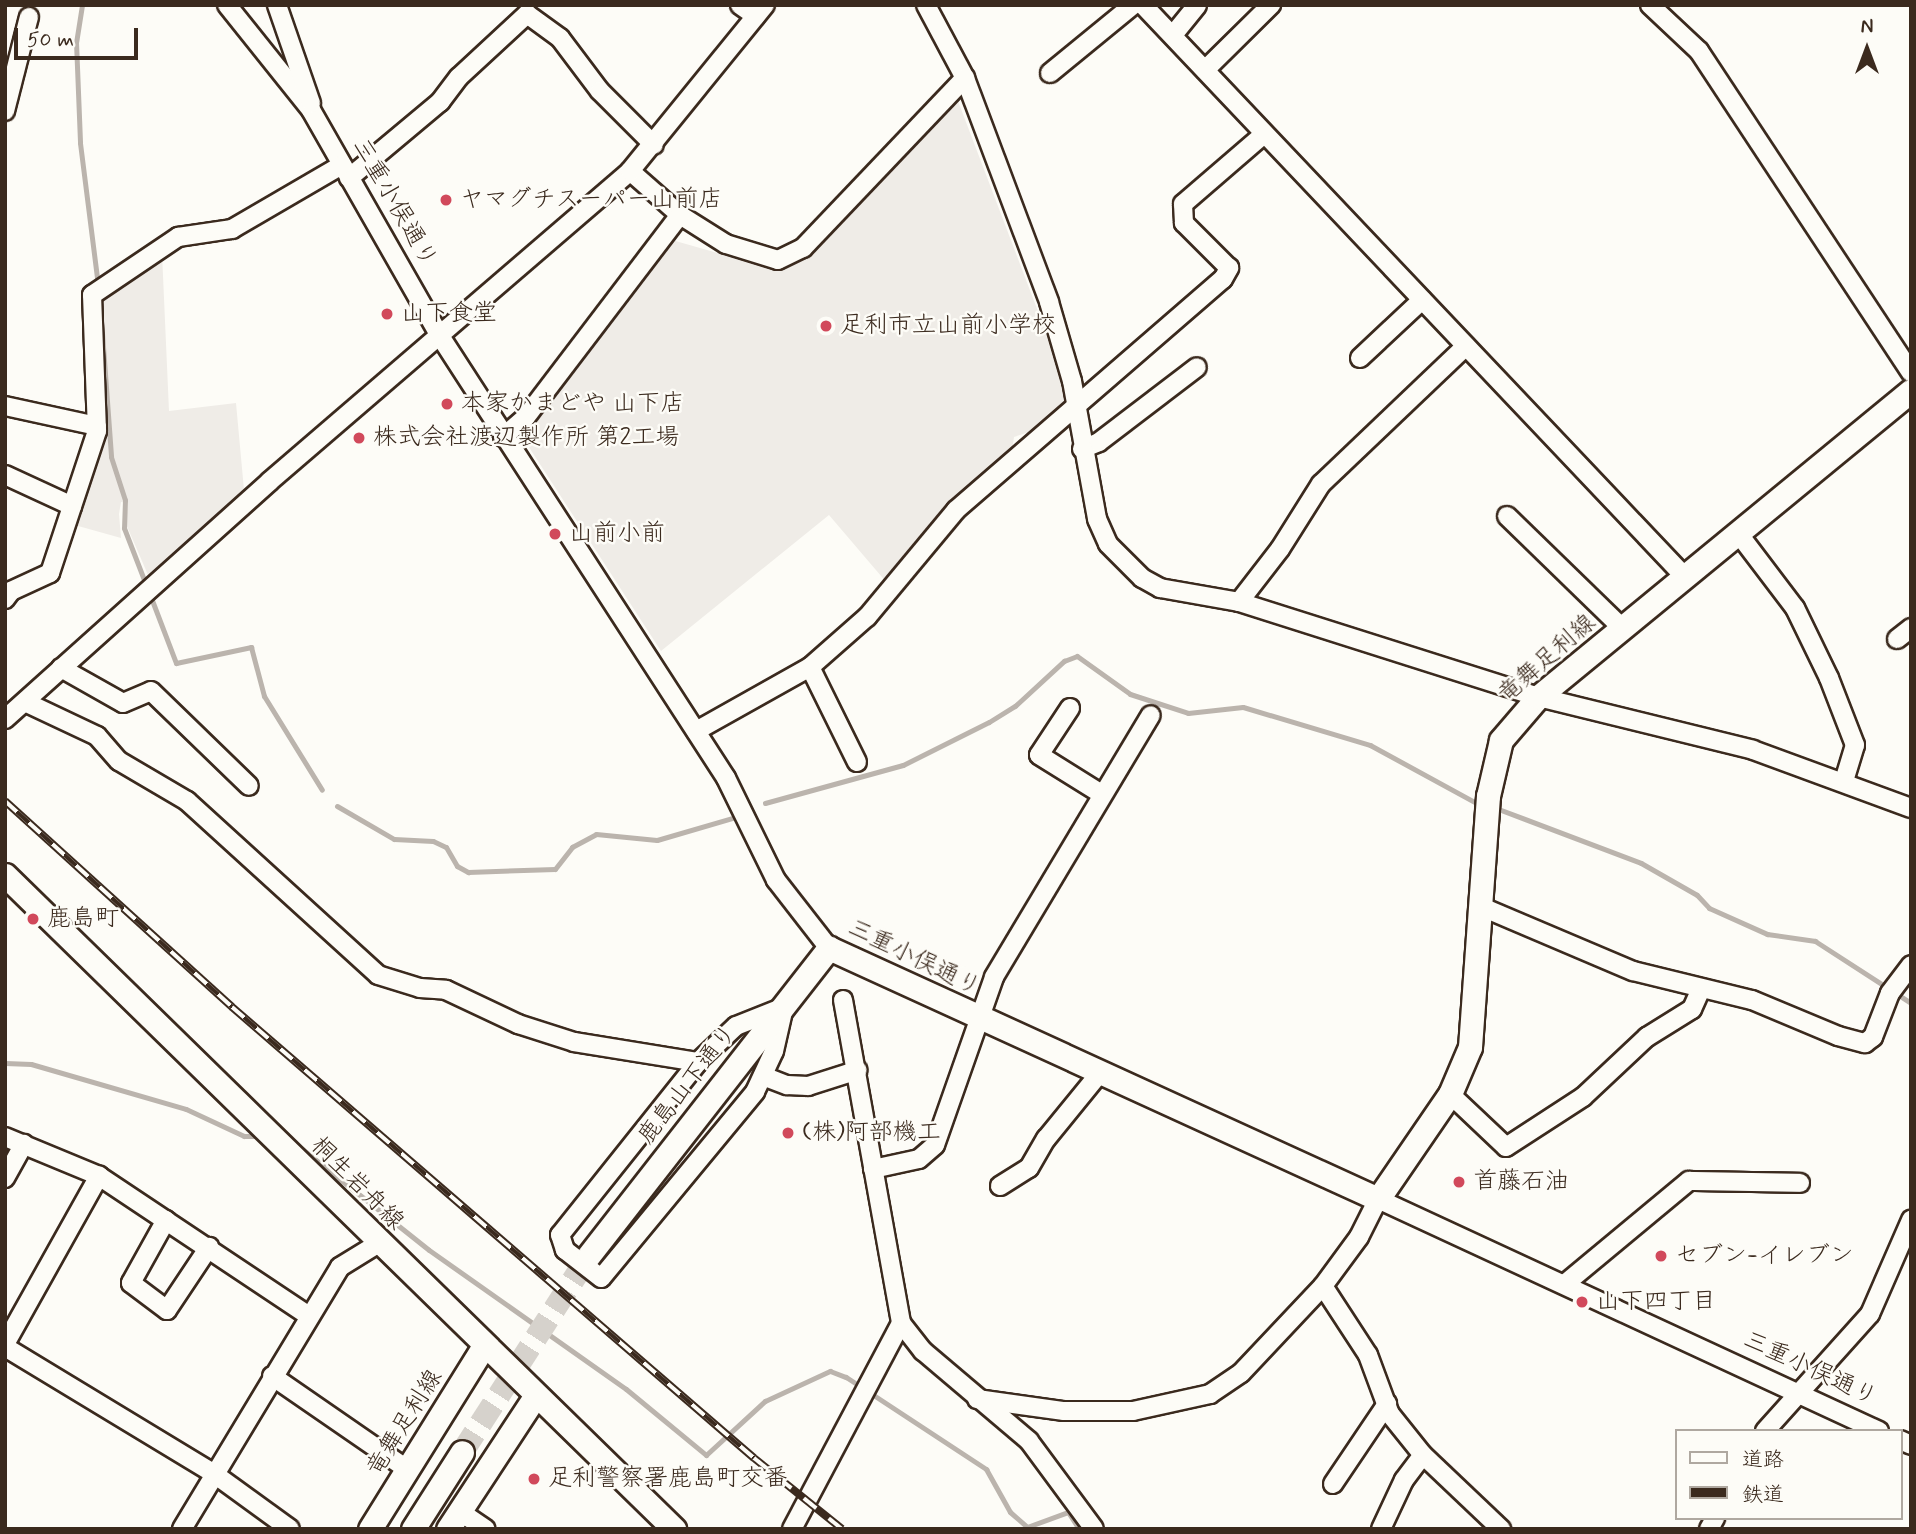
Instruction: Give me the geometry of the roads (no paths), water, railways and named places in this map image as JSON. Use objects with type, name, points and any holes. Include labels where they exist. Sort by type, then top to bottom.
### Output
[{"type":"main road","name":"竜舞足利線","points":[[1378,1199],[1450,1094],[1470,1047],[1489,796],[1496,758],[1507,731],[1538,696],[1911,391]]},
{"type":"main road","name":"桐生岩舟線","points":[[5,875],[674,1529]]},
{"type":"main road","name":"鹿島山下通り","points":[[589,1255],[829,948]]},
{"type":"main road","name":"三重小俣通り","points":[[829,948],[1099,1074],[1378,1199]]},
{"type":"main road","name":"竜舞足利線","points":[[370,1529],[484,1346]]},
{"type":"main road","points":[[454,1520],[536,1395]]},
{"type":"main road","points":[[413,1529],[462,1452]]},
{"type":"street","name":"三重小俣通り","points":[[227,5],[311,110],[439,334],[503,437],[726,778],[776,880],[829,948]]},
{"type":"street","points":[[277,5],[308,89],[311,110]]},
{"type":"street","points":[[5,719],[439,334],[630,171],[654,145],[761,10],[740,5]]},
{"type":"street","points":[[926,5],[965,78],[1049,302],[1072,381],[1074,406],[1097,519],[1108,544],[1124,562],[1160,588],[1239,602],[1538,696],[1753,750],[1911,808]]},
{"type":"street","points":[[1050,73],[1133,5]]},
{"type":"street","points":[[1143,5],[1685,577]]},
{"type":"street","points":[[1174,35],[1198,5]]},
{"type":"street","points":[[1205,70],[1271,5]]},
{"type":"street","points":[[1650,5],[1699,51],[1911,372]]},
{"type":"street","points":[[5,599],[11,591],[50,573],[97,426],[93,295],[178,237],[232,229],[346,172],[440,102],[459,77],[526,10],[560,38],[600,91],[654,145]]},
{"type":"street","points":[[5,110],[29,17]]},
{"type":"street","points":[[630,171],[680,215],[726,244],[778,260],[803,248],[965,78]]},
{"type":"street","points":[[696,732],[810,667],[867,617],[956,510],[1223,279],[1229,268],[1184,223],[1183,204],[1264,134]]},
{"type":"street","points":[[503,437],[526,417],[680,215]]},
{"type":"street","points":[[1360,358],[1422,300]]},
{"type":"street","points":[[1239,602],[1280,549],[1321,484],[1466,346]]},
{"type":"street","points":[[1082,450],[1098,442],[1197,367]]},
{"type":"street","points":[[5,406],[97,426]]},
{"type":"street","points":[[5,475],[72,506]]},
{"type":"street","points":[[1507,516],[1622,628]]},
{"type":"street","points":[[1738,533],[1795,608],[1829,678],[1855,745],[1844,782]]},
{"type":"street","points":[[810,667],[857,762]]},
{"type":"street","points":[[61,668],[123,703],[151,691],[248,786]]},
{"type":"street","points":[[25,702],[97,736],[119,761],[187,801],[378,975],[420,988],[446,990],[518,1024],[574,1042],[698,1062]]},
{"type":"street","points":[[1070,708],[1039,755],[1100,793]]},
{"type":"street","points":[[873,1169],[919,1159],[935,1145],[944,1129],[977,1018],[1014,936],[1100,793],[1151,715]]},
{"type":"street","points":[[1482,907],[1562,944],[1700,991],[1752,1000],[1838,1037],[1866,1043],[1873,1037],[1890,993],[1911,965]]},
{"type":"street","points":[[1450,1094],[1506,1147],[1583,1097],[1647,1037],[1692,1009],[1700,991]]},
{"type":"street","points":[[843,1000],[858,1070],[901,1323],[923,1351],[1029,1441],[1094,1529]]},
{"type":"street","points":[[784,1007],[774,1051],[763,1076],[601,1278],[565,1250],[560,1236],[698,1062],[736,1026],[784,1007]]},
{"type":"street","points":[[763,1076],[787,1085],[808,1086],[858,1070]]},
{"type":"street","points":[[1000,1186],[1029,1168],[1046,1139],[1099,1074]]},
{"type":"street","points":[[5,1137],[99,1176],[309,1316]]},
{"type":"street","points":[[5,1178],[24,1144]]},
{"type":"street","points":[[99,1176],[5,1346],[213,1473],[290,1529]]},
{"type":"street","points":[[1566,1283],[1689,1181],[1800,1183]]},
{"type":"street","name":"三重小俣通り","points":[[1378,1199],[1566,1283],[1875,1429]]},
{"type":"street","points":[[977,1399],[1064,1411],[1133,1411],[1180,1404],[1210,1394],[1241,1373],[1323,1286],[1359,1237],[1378,1199]]},
{"type":"street","points":[[166,1220],[131,1283],[167,1310],[209,1247]]},
{"type":"street","points":[[1767,1429],[1870,1314],[1911,1220]]},
{"type":"street","points":[[182,1529],[213,1473],[340,1267],[379,1243]]},
{"type":"street","points":[[1323,1286],[1368,1354],[1387,1404],[1423,1455],[1501,1529]]},
{"type":"street","points":[[792,1529],[901,1323]]},
{"type":"street","points":[[272,1376],[407,1469]]},
{"type":"street","points":[[1333,1484],[1387,1404]]},
{"type":"street","points":[[1381,1529],[1404,1480],[1423,1455]]},
{"type":"street","points":[[454,1520],[486,1529]]},
{"type":"waterway","points":[[82,5],[76,42],[80,143],[98,285]]},
{"type":"waterway","points":[[102,333],[111,457],[125,500],[124,528],[146,585]]},
{"type":"waterway","points":[[150,595],[176,663],[251,647],[264,696],[322,790]]},
{"type":"waterway","points":[[765,803],[903,765],[1015,706],[1064,661],[1077,656],[1130,694],[1188,713],[1243,707],[1370,745],[1480,805]]},
{"type":"waterway","points":[[337,806],[394,839],[433,841],[446,847],[457,866],[468,872],[555,869],[572,847],[596,834],[657,840],[732,818]]},
{"type":"waterway","points":[[1493,807],[1641,863],[1697,895],[1709,908],[1767,934],[1815,941],[1911,1003]]},
{"type":"waterway","points":[[5,1063],[31,1064],[186,1109],[244,1136],[263,1136]]},
{"type":"waterway","points":[[287,1137],[429,1250],[626,1389],[706,1455],[765,1401],[830,1371],[846,1377],[986,1469],[1010,1512],[1027,1527],[1068,1512],[1079,1529]]},
{"type":"tunnel","points":[[462,1452],[589,1255]]},
{"type":"railway","points":[[5,801],[232,1007],[754,1458],[842,1529]]},
{"type":"place","name":"ヤマグチスーパー山前店","points":[[446,200]]},
{"type":"place","name":"山下食堂","points":[[387,314]]},
{"type":"place","name":"足利市立山前小学校","points":[[826,326]]},
{"type":"place","name":"本家かまどや 山下店","points":[[447,404]]},
{"type":"place","name":"株式会社渡辺製作所 第2工場","points":[[359,438]]},
{"type":"place","name":"山前小前","points":[[555,534]]},
{"type":"place","name":"鹿島町","points":[[33,919]]},
{"type":"place","name":"(株)阿部機工","points":[[788,1133]]},
{"type":"place","name":"首藤石油","points":[[1459,1182]]},
{"type":"place","name":"セブン-イレブン","points":[[1661,1256]]},
{"type":"place","name":"山下四丁目","points":[[1582,1302]]},
{"type":"place","name":"足利警察署鹿島町交番","points":[[534,1479]]}]
